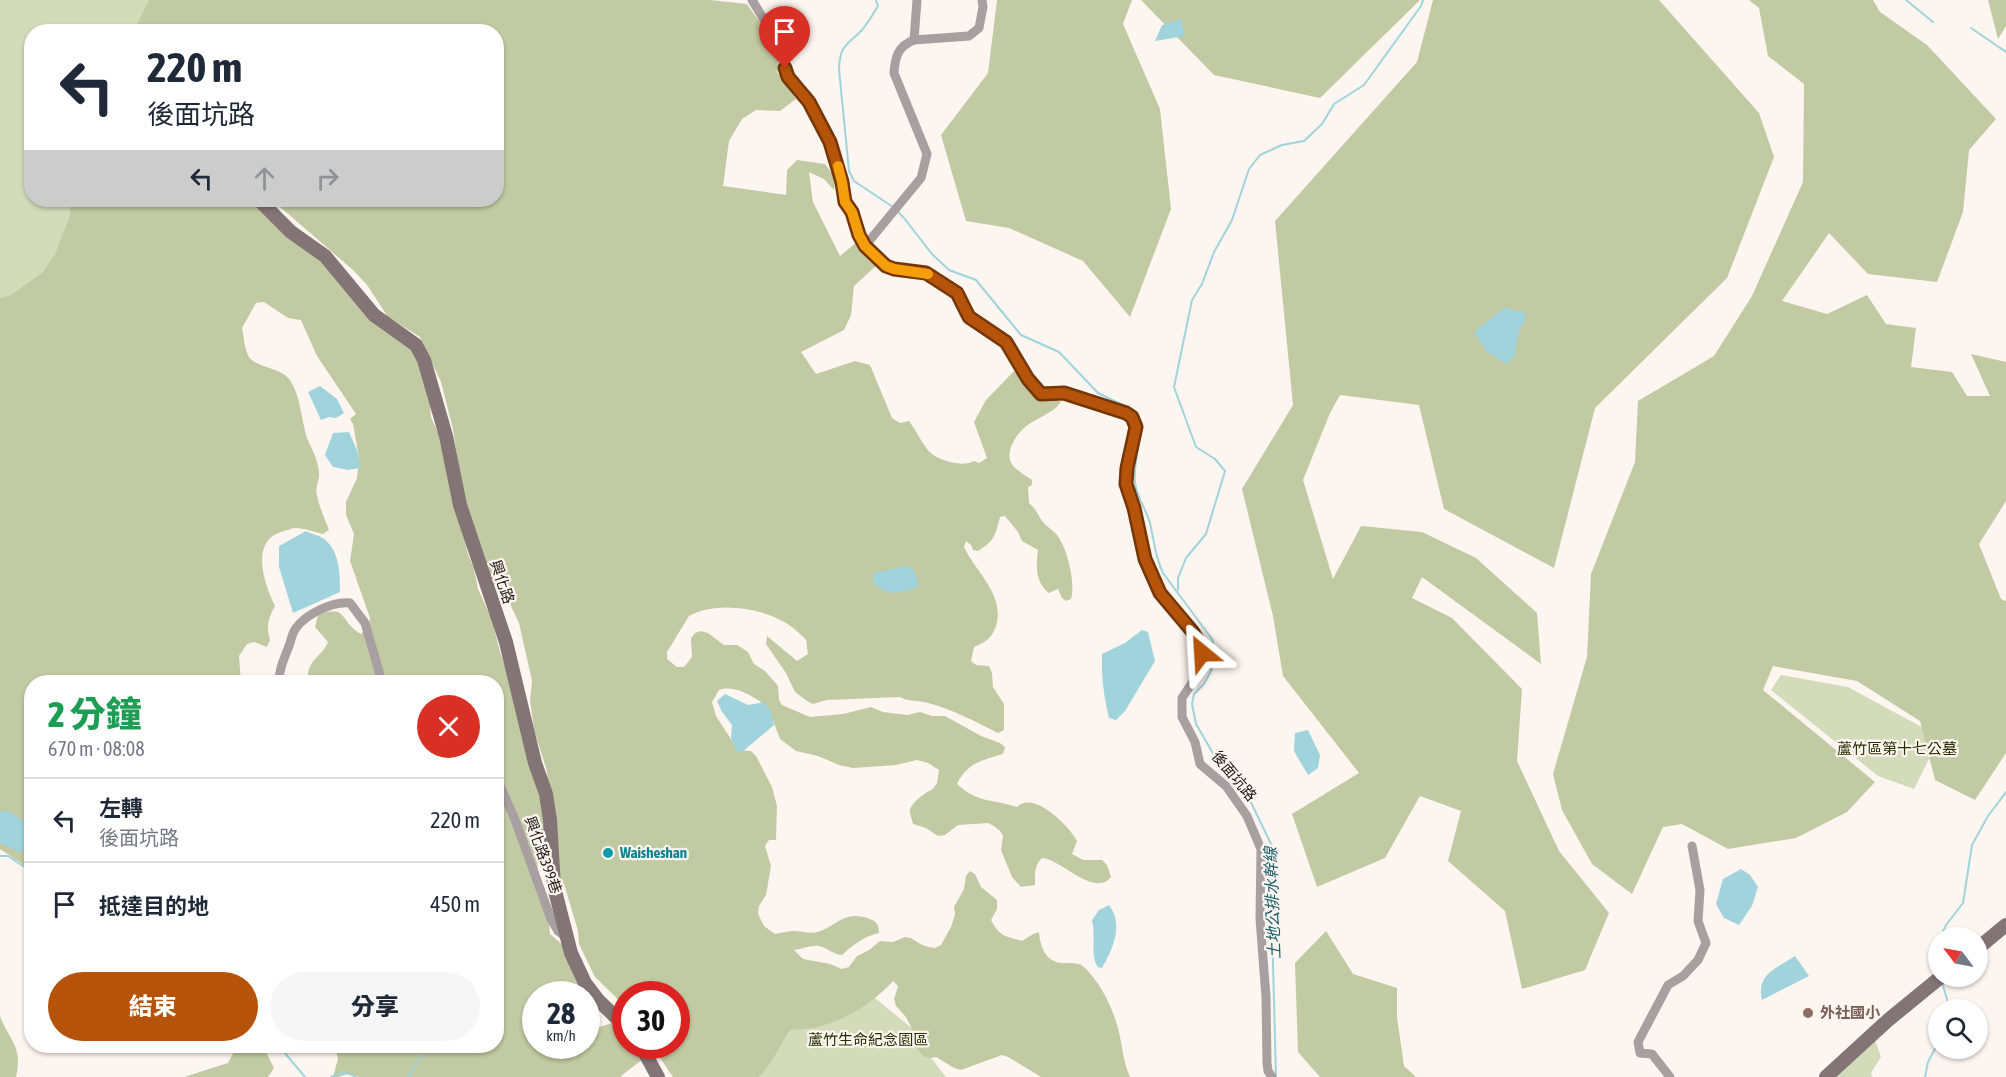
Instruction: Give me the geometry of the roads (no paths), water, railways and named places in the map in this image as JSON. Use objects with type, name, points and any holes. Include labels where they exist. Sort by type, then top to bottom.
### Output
[{"type":"street","name":"後面坑路","points":[[752,0],[783,51],[788,77],[809,102],[830,142],[842,182],[845,202],[852,212],[865,246],[886,266],[926,273],[957,293],[969,317],[1006,342],[1028,379],[1041,394],[1064,393],[1088,400],[1126,413],[1136,423],[1126,484],[1134,508],[1145,559],[1160,593],[1201,645],[1202,653],[1196,677],[1182,698],[1182,717],[1195,742],[1200,764],[1226,786],[1247,816],[1260,849],[1260,919],[1266,998],[1267,1063],[1271,1076]]},
{"type":"street","points":[[914,40],[917,0]]},
{"type":"street","points":[[865,246],[921,178],[927,154],[894,73],[895,58],[905,43],[914,40],[969,36],[979,28],[982,0]]},
{"type":"street","name":"興化路","points":[[265,207],[291,232],[325,256],[374,315],[416,345],[424,360],[446,436],[460,505],[506,642],[535,763],[546,794],[554,887],[571,953],[585,983],[612,1014]]},
{"type":"street","points":[[279,675],[295,629],[307,618],[329,606],[344,602],[350,603],[365,623],[380,675]]},
{"type":"street","name":"興化路399巷","points":[[504,798],[551,919],[558,931],[567,938]]},
{"type":"street","points":[[1670,1077],[1652,1054],[1641,1053],[1638,1042],[1668,985],[1683,976],[1698,960],[1706,943],[1698,921],[1700,890],[1692,846]]},
{"type":"street","points":[[1988,940],[2006,925]]},
{"type":"street","points":[[1826,1077],[1887,1021],[1929,987]]},
{"type":"street","points":[[648,1059],[658,1077]]},
{"type":"water","points":[[1181,19],[1185,36],[1155,41],[1162,25]]},
{"type":"water","points":[[1504,308],[1524,312],[1526,318],[1518,334],[1515,356],[1506,364],[1486,351],[1474,332]]},
{"type":"water","points":[[320,386],[337,399],[344,413],[336,418],[329,417],[321,420],[308,392]]},
{"type":"water","points":[[349,432],[357,450],[361,468],[348,470],[333,467],[325,455],[333,433]]},
{"type":"water","points":[[306,531],[320,536],[333,550],[338,564],[340,592],[293,613],[279,567],[279,546]]},
{"type":"water","points":[[907,566],[914,570],[919,586],[895,593],[884,590],[873,583],[874,573]]},
{"type":"water","points":[[1142,630],[1148,632],[1155,661],[1125,711],[1116,720],[1109,718],[1103,686],[1102,654],[1125,643]]},
{"type":"water","points":[[725,694],[748,705],[765,702],[771,712],[774,725],[742,752],[736,751],[731,738],[732,725],[717,701]]},
{"type":"water","points":[[1308,730],[1320,755],[1318,768],[1308,775],[1294,751],[1295,733]]},
{"type":"water","points":[[6,810],[24,821],[24,848],[21,853],[0,843],[0,812]]},
{"type":"water","points":[[1741,869],[1750,875],[1758,887],[1752,906],[1739,925],[1724,918],[1716,904],[1723,879]]},
{"type":"water","points":[[1109,905],[1116,920],[1116,928],[1113,945],[1102,968],[1098,967],[1094,958],[1092,920],[1099,910]]},
{"type":"water","points":[[1795,956],[1809,976],[1762,1000],[1761,991],[1765,978]]},
{"type":"waterway","name":"土地公排水幹線","points":[[876,0],[878,6],[862,30],[842,50],[839,69],[849,171],[854,181],[893,207]]},
{"type":"waterway","points":[[1178,590],[1178,578],[1186,558],[1206,534],[1225,471],[1215,459],[1196,447],[1174,387],[1192,300],[1232,220],[1249,169],[1260,155],[1282,145],[1304,141],[1322,124],[1334,104],[1364,85],[1423,0]]},
{"type":"waterway","points":[[1906,0],[1933,22]]},
{"type":"waterway","points":[[1971,28],[2006,52]]},
{"type":"waterway","name":"土地公排水幹線","points":[[897,211],[932,254],[949,270],[976,280],[1021,335],[1059,352],[1098,393],[1133,410],[1142,423],[1135,483],[1150,523],[1158,561],[1163,573],[1212,639],[1215,654],[1211,671],[1204,684],[1194,694],[1192,704],[1196,724],[1214,755],[1246,792],[1272,846],[1276,1077]]},
{"type":"waterway","points":[[1945,927],[1963,903],[1972,845],[1988,816],[2006,792]]},
{"type":"waterway","points":[[0,856],[8,856],[24,867]]},
{"type":"waterway","points":[[1943,987],[1947,999]]},
{"type":"waterway","points":[[285,1053],[305,1077]]},
{"type":"waterway","points":[[408,1077],[423,1053]]},
{"type":"waterway","points":[[1925,1077],[1930,1059]]},
{"type":"waterway","points":[[331,1077],[343,1073],[356,1077]]},
{"type":"place","name":"Waisheshan","points":[[608,853]]},
{"type":"place","name":"外社國小","points":[[1808,1013]]},
{"type":"park label","name":"蘆竹區第十七公墓","points":[[1897,749]]},
{"type":"park label","name":"蘆竹生命紀念園區","points":[[868,1040]]}]
